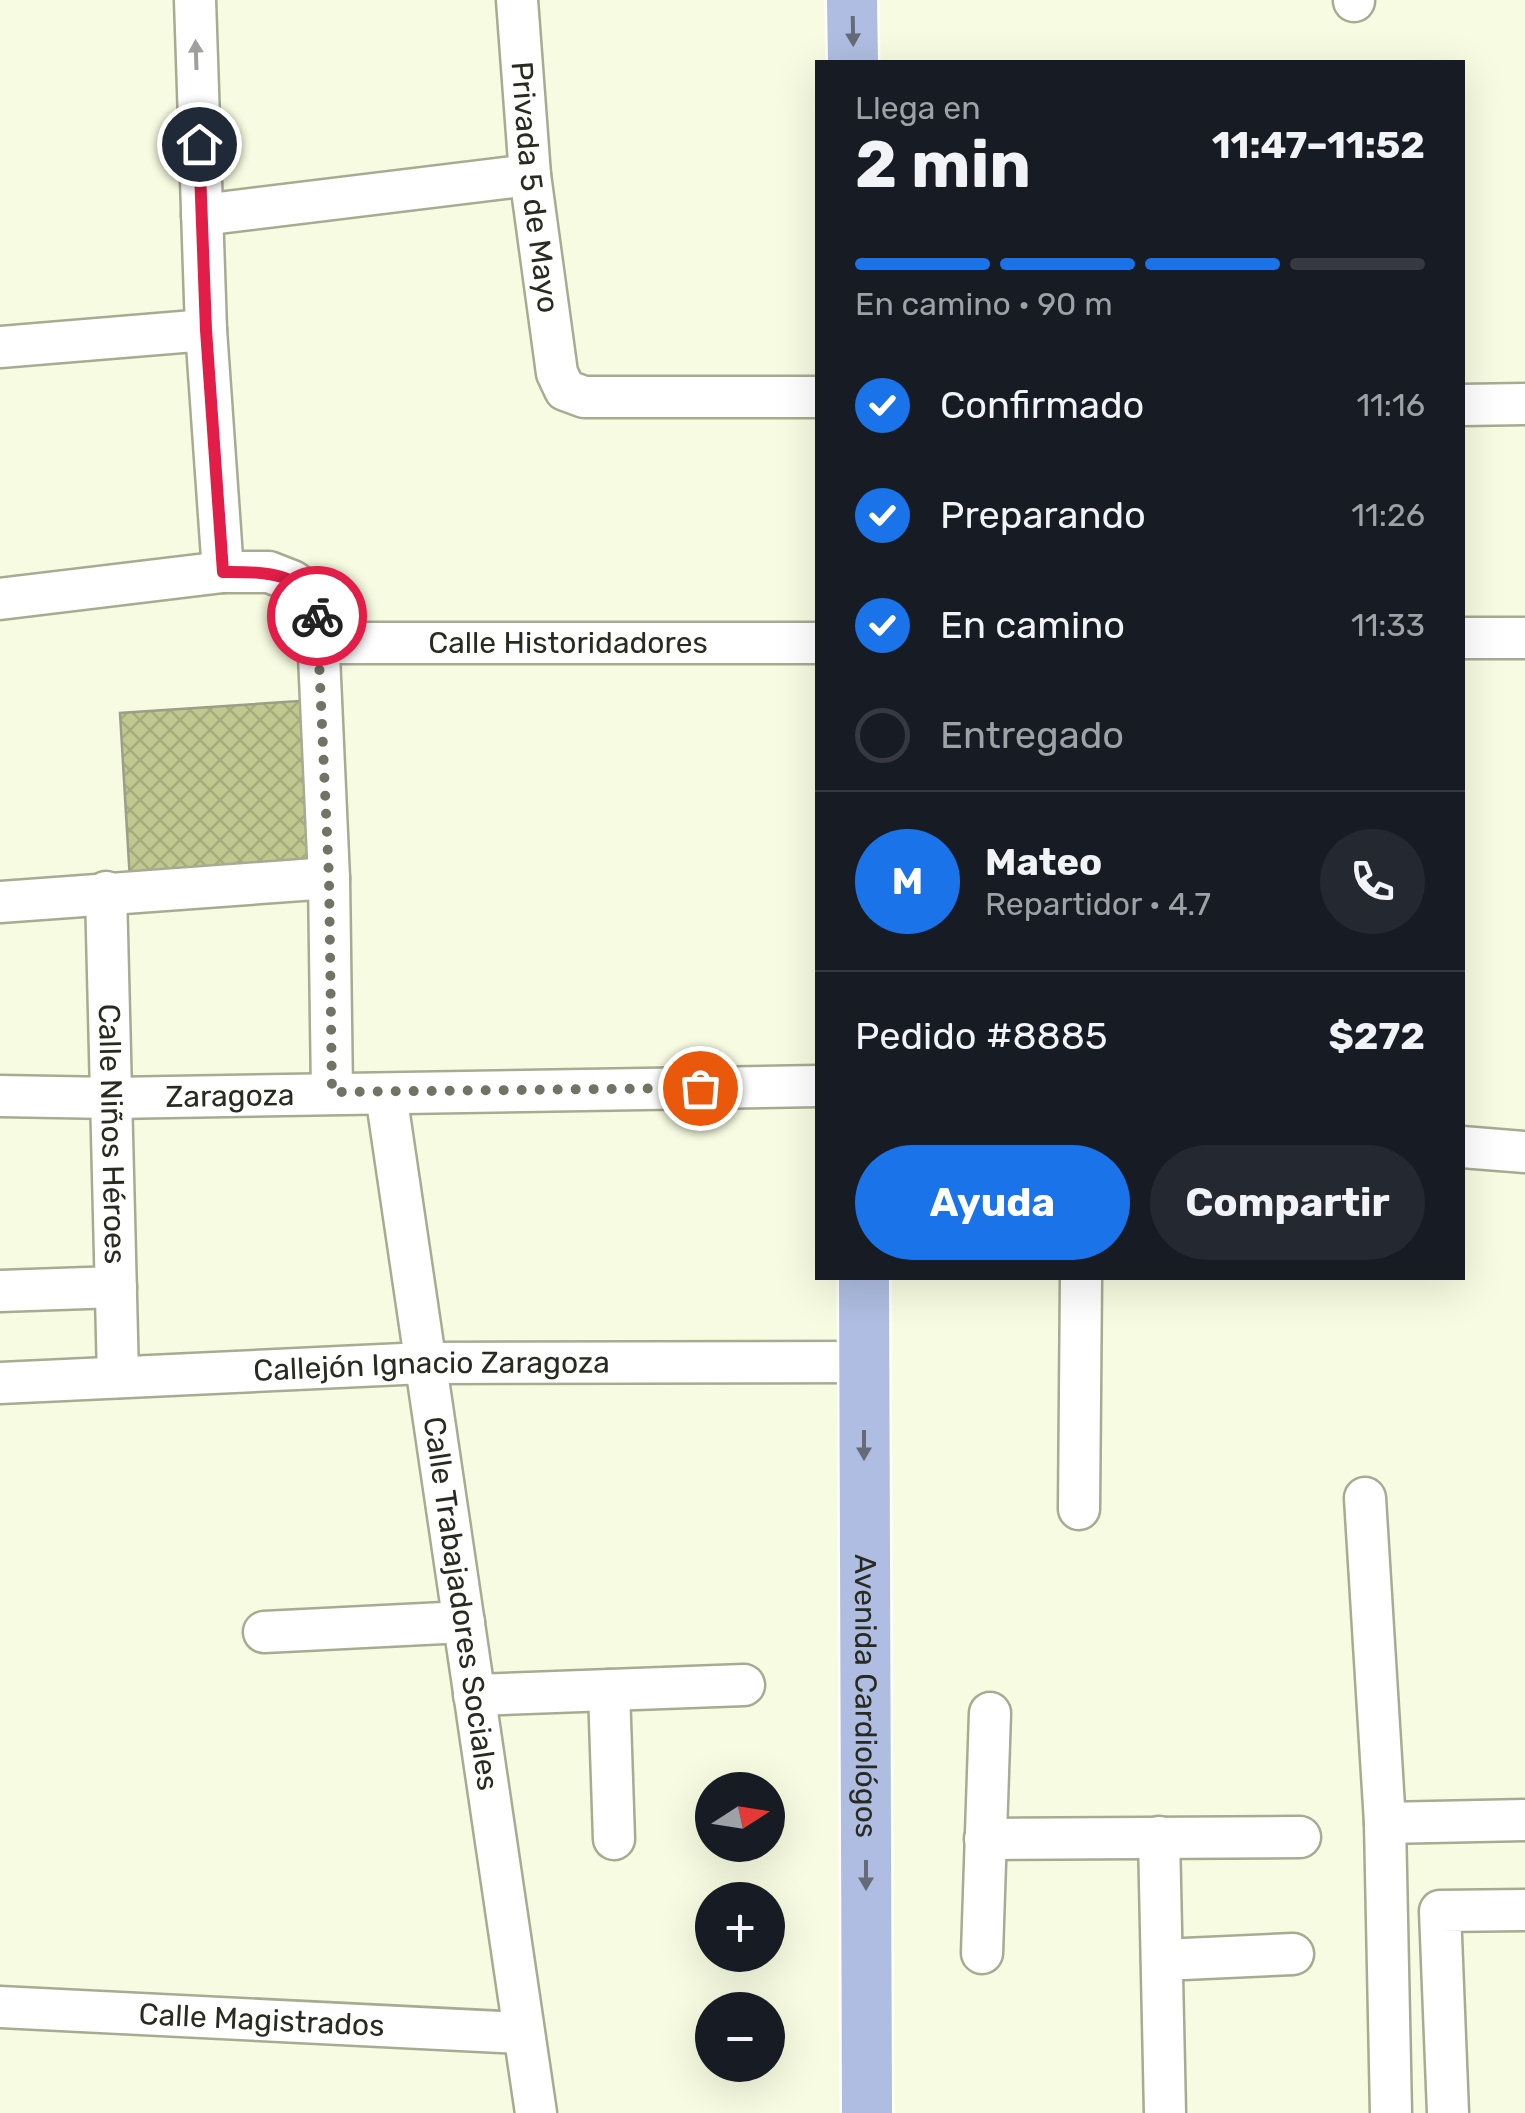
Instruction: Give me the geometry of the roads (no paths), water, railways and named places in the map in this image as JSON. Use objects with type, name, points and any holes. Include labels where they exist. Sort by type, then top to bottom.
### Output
[{"type":"main road","points":[[852,0],[853,60]]},
{"type":"main road","name":"Avenida Cardiológos","points":[[864,1280],[868,2113]]},
{"type":"street","points":[[195,0],[206,330],[223,572]]},
{"type":"street","name":"Privada 5 de Mayo","points":[[517,0],[530,175],[557,373],[566,390],[584,397],[815,396]]},
{"type":"street","points":[[202,216],[530,175]]},
{"type":"street","points":[[0,347],[206,330]]},
{"type":"street","points":[[1465,405],[1525,404]]},
{"type":"street","points":[[0,599],[223,572],[270,572],[310,594],[317,610],[329,878],[332,1092]]},
{"type":"street","points":[[1465,638],[1525,638]]},
{"type":"street","name":"Calle Historidadores","points":[[318,644],[815,643]]},
{"type":"street","points":[[0,902],[329,878]]},
{"type":"street","name":"Calle Niños Héroes","points":[[106,892],[118,1377]]},
{"type":"street","name":"Zaragoza","points":[[0,1096],[112,1098],[815,1086]]},
{"type":"street","name":"Calle Trabajadores Sociales","points":[[386,1094],[536,2113]]},
{"type":"street","points":[[1465,1147],[1525,1152]]},
{"type":"street","points":[[1079,1509],[1081,1280]]},
{"type":"street","points":[[0,1291],[116,1287]]},
{"type":"street","name":"Callejón Ignacio Zaragoza","points":[[0,1383],[424,1363],[864,1362]]},
{"type":"street","points":[[1366,1498],[1385,1823],[1391,2113]]},
{"type":"street","points":[[264,1632],[464,1622]]},
{"type":"street","points":[[474,1695],[744,1685]]},
{"type":"street","points":[[609,1690],[614,1839]]},
{"type":"street","points":[[982,1953],[990,1713]]},
{"type":"street","points":[[1385,1823],[1525,1820]]},
{"type":"street","points":[[1158,1837],[1165,2113]]},
{"type":"street","points":[[985,1840],[1300,1837]]},
{"type":"street","points":[[1448,2113],[1440,1912],[1525,1910]]},
{"type":"street","points":[[1162,1960],[1293,1954]]},
{"type":"street","name":"Calle Magistrados","points":[[0,2007],[522,2033]]}]
